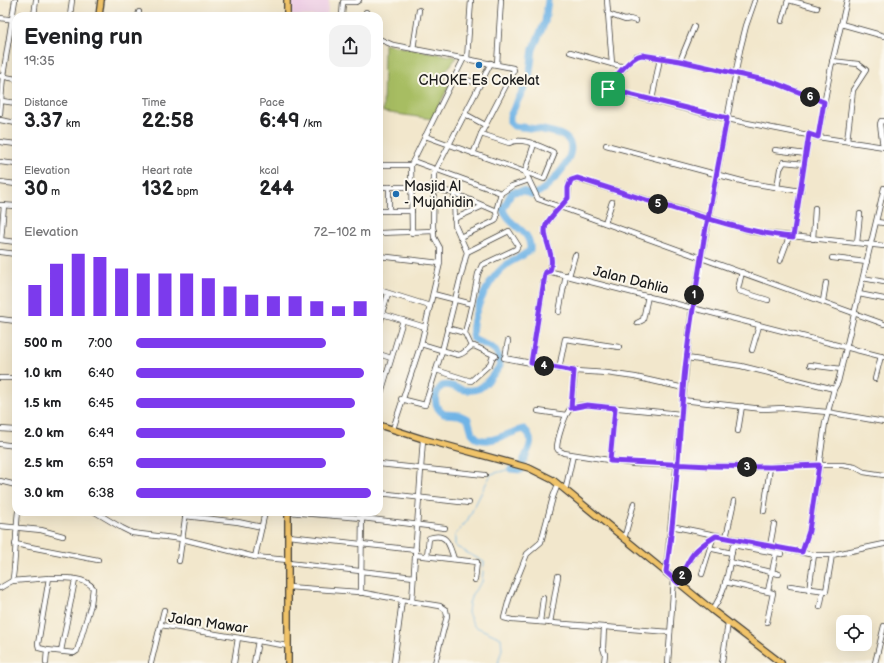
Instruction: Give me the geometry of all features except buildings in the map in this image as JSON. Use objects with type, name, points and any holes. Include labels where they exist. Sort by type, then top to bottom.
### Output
[{"type":"main road","points":[[100,12],[101,0]]},
{"type":"main road","points":[[287,0],[287,12]]},
{"type":"main road","points":[[383,426],[423,439],[530,468],[558,484],[728,623],[781,663]]},
{"type":"main road","points":[[288,516],[288,663]]},
{"type":"street","points":[[14,12],[15,0]]},
{"type":"street","points":[[34,12],[36,0]]},
{"type":"street","points":[[70,12],[72,0]]},
{"type":"street","points":[[343,12],[344,2],[356,2],[359,0]]},
{"type":"street","points":[[412,233],[412,163],[454,78],[466,58],[471,0]]},
{"type":"street","points":[[497,64],[501,0]]},
{"type":"street","points":[[606,0],[612,64]]},
{"type":"street","points":[[666,572],[692,307],[744,35],[756,0]]},
{"type":"street","points":[[782,21],[788,0],[817,8]]},
{"type":"street","points":[[818,137],[832,61],[847,0]]},
{"type":"street","points":[[413,49],[419,10]]},
{"type":"street","points":[[608,14],[625,20],[630,19],[636,21]]},
{"type":"street","points":[[0,18],[12,19]]},
{"type":"street","points":[[841,24],[884,36]]},
{"type":"street","points":[[680,61],[694,27]]},
{"type":"street","points":[[0,114],[2,101],[2,76],[12,28]]},
{"type":"street","points":[[383,41],[393,45],[413,49],[510,66],[514,70],[481,134],[473,154]]},
{"type":"street","points":[[570,52],[625,67]]},
{"type":"street","points":[[824,102],[779,84],[680,61],[639,55],[625,67],[611,84],[609,90],[727,118],[818,137],[883,147],[880,124],[881,121],[884,121]]},
{"type":"street","points":[[652,100],[660,58]]},
{"type":"street","points":[[832,61],[858,64],[866,70],[853,90],[847,141]]},
{"type":"street","points":[[393,429],[421,344],[440,263],[440,248],[434,231],[432,188],[436,170],[491,63]]},
{"type":"street","points":[[2,76],[12,78]]},
{"type":"street","points":[[454,78],[481,83]]},
{"type":"street","points":[[2,101],[12,102]]},
{"type":"street","points":[[465,114],[486,125]]},
{"type":"street","points":[[0,120],[12,122]]},
{"type":"street","points":[[425,136],[544,179],[554,155],[553,152],[534,144],[517,140],[508,143],[481,134]]},
{"type":"street","points":[[780,261],[791,237],[801,191],[809,134]]},
{"type":"street","points":[[0,142],[12,144]]},
{"type":"street","points":[[534,144],[525,172],[537,198],[884,324]]},
{"type":"street","points":[[606,145],[717,174],[777,188],[801,191]]},
{"type":"street","points":[[774,150],[806,154]]},
{"type":"street","points":[[777,188],[783,163],[786,161],[804,164]]},
{"type":"street","points":[[0,162],[12,164]]},
{"type":"street","points":[[383,165],[412,163],[501,193]]},
{"type":"street","points":[[531,363],[545,274],[546,272],[550,271],[553,259],[546,234],[546,227],[560,206],[568,198],[569,183],[573,179],[577,178],[708,219],[755,232],[884,246]]},
{"type":"street","points":[[460,237],[495,221],[498,216],[496,211],[501,193],[512,186],[529,180]]},
{"type":"street","points":[[0,182],[12,184]]},
{"type":"street","points":[[383,187],[412,187]]},
{"type":"street","points":[[389,187],[389,211]]},
{"type":"street","points":[[432,188],[454,193],[496,211]]},
{"type":"street","points":[[802,552],[809,531],[827,412],[834,389],[838,385],[884,188]]},
{"type":"street","points":[[402,399],[424,406],[442,351],[455,301],[466,252],[454,219],[454,193]]},
{"type":"street","points":[[606,223],[612,202]]},
{"type":"street","points":[[12,206],[2,205],[0,240],[12,242]]},
{"type":"street","points":[[454,219],[483,206]]},
{"type":"street","points":[[812,239],[815,208]]},
{"type":"street","points":[[383,211],[412,211]]},
{"type":"street","points":[[857,243],[860,214]]},
{"type":"street","points":[[877,222],[884,223]]},
{"type":"street","points":[[383,233],[434,231]]},
{"type":"street","points":[[466,252],[509,231],[518,246],[516,249],[482,265],[478,274],[465,333],[471,346]]},
{"type":"street","points":[[0,252],[12,254]]},
{"type":"street","points":[[560,312],[567,275],[575,255]]},
{"type":"street","points":[[383,256],[440,263]]},
{"type":"street","points":[[832,258],[867,262]]},
{"type":"street","name":"Jalan Dahlia","points":[[550,271],[882,357]]},
{"type":"street","points":[[742,272],[738,287],[739,291],[768,300]]},
{"type":"street","points":[[863,278],[884,282]]},
{"type":"street","points":[[823,301],[826,283]]},
{"type":"street","points":[[383,292],[430,306]]},
{"type":"street","points":[[383,308],[388,294]]},
{"type":"street","points":[[433,294],[455,301],[472,303]]},
{"type":"street","points":[[859,294],[884,299]]},
{"type":"street","points":[[637,323],[643,320],[648,296]]},
{"type":"street","points":[[383,314],[425,326]]},
{"type":"street","points":[[0,320],[12,321]]},
{"type":"street","points":[[383,386],[403,320]]},
{"type":"street","points":[[752,350],[759,326]]},
{"type":"street","points":[[447,328],[465,333]]},
{"type":"street","points":[[559,369],[565,339],[619,347]]},
{"type":"street","points":[[508,341],[504,358],[559,369],[607,373],[684,388]]},
{"type":"street","points":[[421,344],[442,351],[460,354],[471,346],[479,347],[495,356],[490,364],[472,380],[467,381],[436,370]]},
{"type":"street","points":[[383,355],[391,358]]},
{"type":"street","points":[[875,379],[882,357]]},
{"type":"street","points":[[687,358],[730,364],[834,389]]},
{"type":"street","points":[[810,365],[841,369]]},
{"type":"street","points":[[574,371],[571,408],[566,415],[557,448],[560,452],[610,461],[677,465],[770,467],[819,465],[851,466],[864,472],[884,475]]},
{"type":"street","points":[[0,378],[12,378]]},
{"type":"street","points":[[682,400],[827,412],[884,422]]},
{"type":"street","points":[[571,408],[587,405],[681,414]]},
{"type":"street","points":[[738,431],[742,406]]},
{"type":"street","points":[[610,461],[615,408]]},
{"type":"street","points":[[538,410],[566,415]]},
{"type":"street","points":[[0,428],[12,430]]},
{"type":"street","points":[[412,601],[423,439]]},
{"type":"street","points":[[0,444],[12,446]]},
{"type":"street","points":[[566,487],[573,455]]},
{"type":"street","points":[[383,464],[485,475]]},
{"type":"street","points":[[764,511],[770,467]]},
{"type":"street","points":[[0,481],[12,483]]},
{"type":"street","points":[[558,484],[552,497],[541,542],[527,554],[504,617],[506,620],[670,632]]},
{"type":"street","points":[[383,493],[469,503]]},
{"type":"street","points":[[726,538],[734,501]]},
{"type":"street","points":[[624,539],[634,503]]},
{"type":"street","points":[[12,581],[15,576],[15,544],[17,516]]},
{"type":"street","points":[[102,516],[122,528],[149,536],[182,539],[255,557],[362,572],[414,577]]},
{"type":"street","points":[[179,561],[185,516]]},
{"type":"street","points":[[198,516],[262,527]]},
{"type":"street","points":[[255,557],[264,516]]},
{"type":"street","points":[[337,516],[445,528]]},
{"type":"street","points":[[361,593],[362,518]]},
{"type":"street","points":[[770,546],[774,524]]},
{"type":"street","points":[[0,526],[16,527],[63,536]]},
{"type":"street","points":[[671,526],[714,537],[814,555],[832,555],[868,546],[884,544]]},
{"type":"street","points":[[288,536],[415,552],[427,556],[478,562],[475,580]]},
{"type":"street","points":[[702,574],[714,537]]},
{"type":"street","points":[[668,663],[676,581],[696,550],[704,542],[714,537]]},
{"type":"street","points":[[427,556],[429,538],[444,538],[448,541],[454,559]]},
{"type":"street","points":[[15,544],[98,560]]},
{"type":"street","points":[[712,610],[719,601],[730,562],[733,545],[779,554],[768,591]]},
{"type":"street","points":[[713,549],[732,553]]},
{"type":"street","points":[[809,590],[814,555]]},
{"type":"street","points":[[820,607],[823,592],[828,588],[832,555]]},
{"type":"street","points":[[730,562],[779,574]]},
{"type":"street","points":[[550,623],[558,576]]},
{"type":"street","points":[[0,588],[12,581],[49,578],[75,580],[91,585],[93,598],[77,651],[74,653],[39,648],[38,644],[49,578]]},
{"type":"street","points":[[61,651],[75,580]]},
{"type":"street","points":[[725,582],[773,593],[767,622]]},
{"type":"street","points":[[790,586],[823,592]]},
{"type":"street","points":[[288,587],[361,593],[443,607],[447,612],[435,663]]},
{"type":"street","points":[[540,622],[542,598]]},
{"type":"street","points":[[394,663],[402,600]]},
{"type":"street","points":[[161,625],[164,610]]},
{"type":"street","points":[[722,663],[728,623]]},
{"type":"street","name":"Jalan Mawar","points":[[151,663],[161,625],[288,646]]},
{"type":"street","points":[[875,663],[884,626]]},
{"type":"street","points":[[604,627],[604,663]]},
{"type":"street","points":[[234,663],[238,638]]},
{"type":"street","points":[[254,663],[258,641]]},
{"type":"street","points":[[46,663],[47,650]]},
{"type":"shaded area","points":[[291,0],[329,0],[328,12],[290,12]]},
{"type":"green space","points":[[384,44],[457,57],[446,71],[445,83],[450,84],[432,119],[383,112]]},
{"type":"waterway","points":[[511,469],[521,470],[530,444],[530,439],[524,429],[495,439],[478,439],[472,433],[468,419],[459,415],[444,414],[440,411],[436,404],[436,397],[439,389],[444,385],[465,390],[478,389],[487,383],[500,366],[499,358],[494,349],[478,342],[473,338],[474,319],[482,297],[495,277],[509,263],[530,250],[530,243],[527,237],[509,220],[503,209],[512,192],[523,191],[533,195],[540,192],[562,169],[568,160],[571,151],[570,143],[565,137],[555,133],[514,126],[510,122],[510,116],[529,78],[533,49],[545,22],[548,0]]},
{"type":"waterway","points":[[498,663],[502,649],[501,638],[474,626],[468,613],[472,594],[482,582],[484,562],[455,546],[455,535],[467,521],[491,474],[511,469]]},
{"type":"place","name":"CHOKE Es Cokelat","points":[[479,65]]},
{"type":"place","name":"Masjid Al - Mujahidin","points":[[396,194]]},
{"type":"route","points":[[608,89],[611,91],[727,118],[708,219],[706,227],[702,258],[692,307],[684,378],[684,388],[677,459],[677,465],[674,498],[666,572],[678,583],[690,557],[699,546],[716,536],[802,552],[809,531],[819,465],[770,467],[710,466],[677,465],[634,464],[610,461],[615,408],[587,405],[580,405],[571,408],[574,371],[531,363],[545,274],[546,272],[550,271],[553,262],[545,230],[547,224],[560,206],[567,200],[568,188],[571,180],[577,178],[638,198],[708,219],[755,232],[793,237],[809,134],[818,137],[824,102],[773,82],[736,75],[680,61],[646,55],[636,56],[625,67],[608,89]]}]
